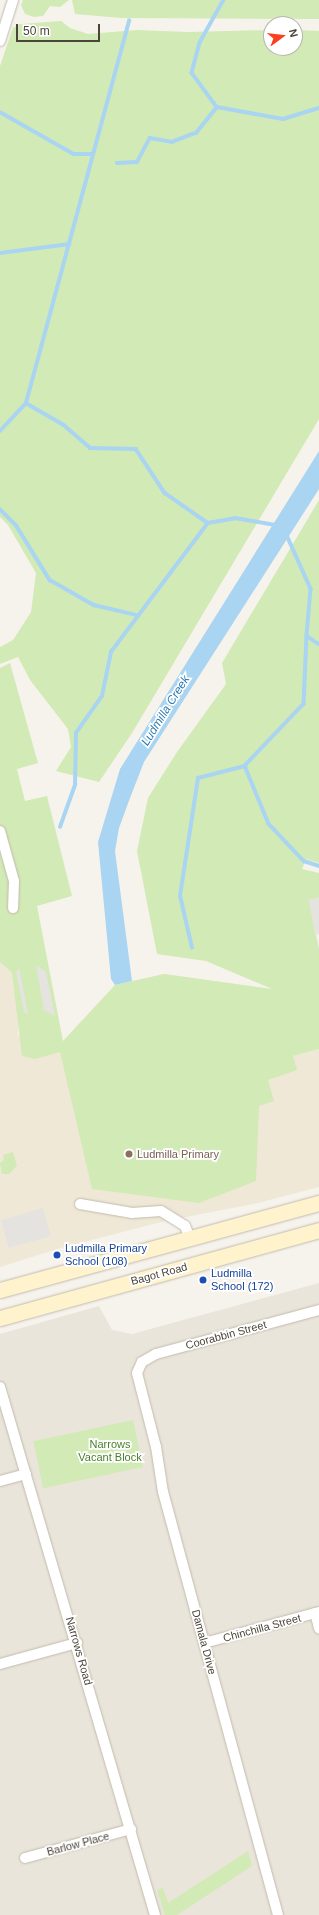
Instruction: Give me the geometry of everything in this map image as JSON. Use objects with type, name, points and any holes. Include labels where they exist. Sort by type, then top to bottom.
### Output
[{"type":"main road","points":[[0,1290],[319,1203]]},
{"type":"main road","name":"Bagot Road","points":[[0,1318],[319,1230]]},
{"type":"street","points":[[0,41],[13,0]]},
{"type":"street","points":[[0,831],[14,881],[13,908]]},
{"type":"street","points":[[80,1204],[132,1213],[161,1211],[185,1226],[190,1238]]},
{"type":"street","name":"Coorabbin Street","points":[[138,1368],[148,1357],[156,1354],[319,1310]]},
{"type":"street","name":"Damala Drive","points":[[138,1368],[138,1379],[156,1447],[163,1492],[278,1915]]},
{"type":"street","name":"Narrows Road","points":[[0,1387],[156,1915]]},
{"type":"street","points":[[0,1481],[26,1474]]},
{"type":"street","points":[[317,1613],[319,1628]]},
{"type":"street","name":"Chinchilla Street","points":[[204,1643],[317,1613]]},
{"type":"street","points":[[0,1664],[76,1643]]},
{"type":"street","name":"Barlow Place","points":[[25,1858],[131,1829]]},
{"type":"shaded area","points":[[319,898],[319,934],[315,935],[309,900]]},
{"type":"shaded area","name":"Ludmilla Primary","points":[[0,962],[12,973],[19,1012],[18,1035],[59,1052],[115,985],[164,974],[275,990],[293,1056],[319,1049],[319,1187],[258,1203],[165,1221],[61,1248],[0,1267]]},
{"type":"shaded area","points":[[36,965],[46,972],[55,1016],[44,1010]]},
{"type":"shaded area","points":[[19,968],[28,1014],[24,1012],[16,972]]},
{"type":"shaded area","points":[[43,1208],[51,1236],[9,1248],[1,1220]]},
{"type":"shaded area","points":[[319,1283],[319,1915],[0,1915],[0,1334],[99,1306],[112,1330],[132,1334]]},
{"type":"green space","points":[[23,0],[69,0],[60,7],[50,6],[43,16],[34,17],[25,14],[21,5]]},
{"type":"green space","points":[[72,0],[319,0],[319,19],[303,19],[303,16],[263,16],[263,19],[121,18],[75,14]]},
{"type":"green space","points":[[61,21],[70,28],[88,34],[137,30],[188,32],[263,30],[263,56],[303,56],[303,30],[319,31],[319,419],[132,733],[99,782],[56,771],[71,747],[68,729],[30,680],[18,657],[0,664],[0,647],[13,640],[31,612],[36,573],[8,525],[0,517],[0,66],[13,28],[20,24]]},
{"type":"green space","points":[[319,500],[319,863],[306,859],[302,869],[319,873],[319,898],[309,900],[319,949],[319,1049],[293,1056],[297,1070],[268,1080],[274,1101],[259,1106],[256,1181],[199,1203],[92,1189],[60,1052],[35,1059],[22,1056],[12,973],[0,962],[0,668],[10,663],[38,763],[17,769],[25,801],[47,796],[72,896],[37,906],[63,1041],[115,985],[164,974],[272,989],[206,961],[157,954],[137,851],[148,798],[177,752],[226,684],[222,663]]},
{"type":"green space","points":[[13,1152],[17,1166],[9,1174],[2,1174],[0,1163],[4,1160],[3,1155]]},
{"type":"green space","name":"Narrows Vacant Block","points":[[133,1420],[143,1467],[43,1488],[33,1441]]},
{"type":"green space","points":[[248,1851],[252,1866],[177,1915],[165,1915],[157,1890],[163,1888],[168,1903]]},
{"type":"water","name":"Ludmilla Creek","points":[[319,451],[319,489],[144,762],[130,798],[119,828],[115,851],[132,981],[115,985],[111,979],[98,842],[120,769]]},
{"type":"waterway","points":[[224,0],[200,43],[192,73],[217,107],[283,119],[319,108]]},
{"type":"waterway","points":[[0,431],[26,403],[129,21]]},
{"type":"waterway","points":[[117,163],[137,162],[150,138],[172,142],[196,133],[217,107]]},
{"type":"waterway","points":[[0,112],[74,154],[93,154]]},
{"type":"waterway","points":[[0,253],[69,244]]},
{"type":"waterway","points":[[26,403],[64,425],[90,448],[136,449],[165,493],[208,523],[235,518],[276,525]]},
{"type":"waterway","points":[[0,509],[16,525],[50,580],[94,605],[137,615]]},
{"type":"waterway","points":[[60,827],[75,785],[76,733],[102,696],[111,652],[208,523]]},
{"type":"waterway","points":[[286,533],[311,589],[307,636],[319,644]]},
{"type":"waterway","points":[[307,636],[304,704],[245,766],[269,824],[304,861],[319,866]]},
{"type":"waterway","points":[[192,948],[180,896],[198,778],[245,766]]},
{"type":"place","name":"Ludmilla Primary","points":[[129,1154]]},
{"type":"place","name":"Ludmilla Primary School (108)","points":[[57,1255]]},
{"type":"place","name":"Ludmilla School (172)","points":[[203,1280]]}]
